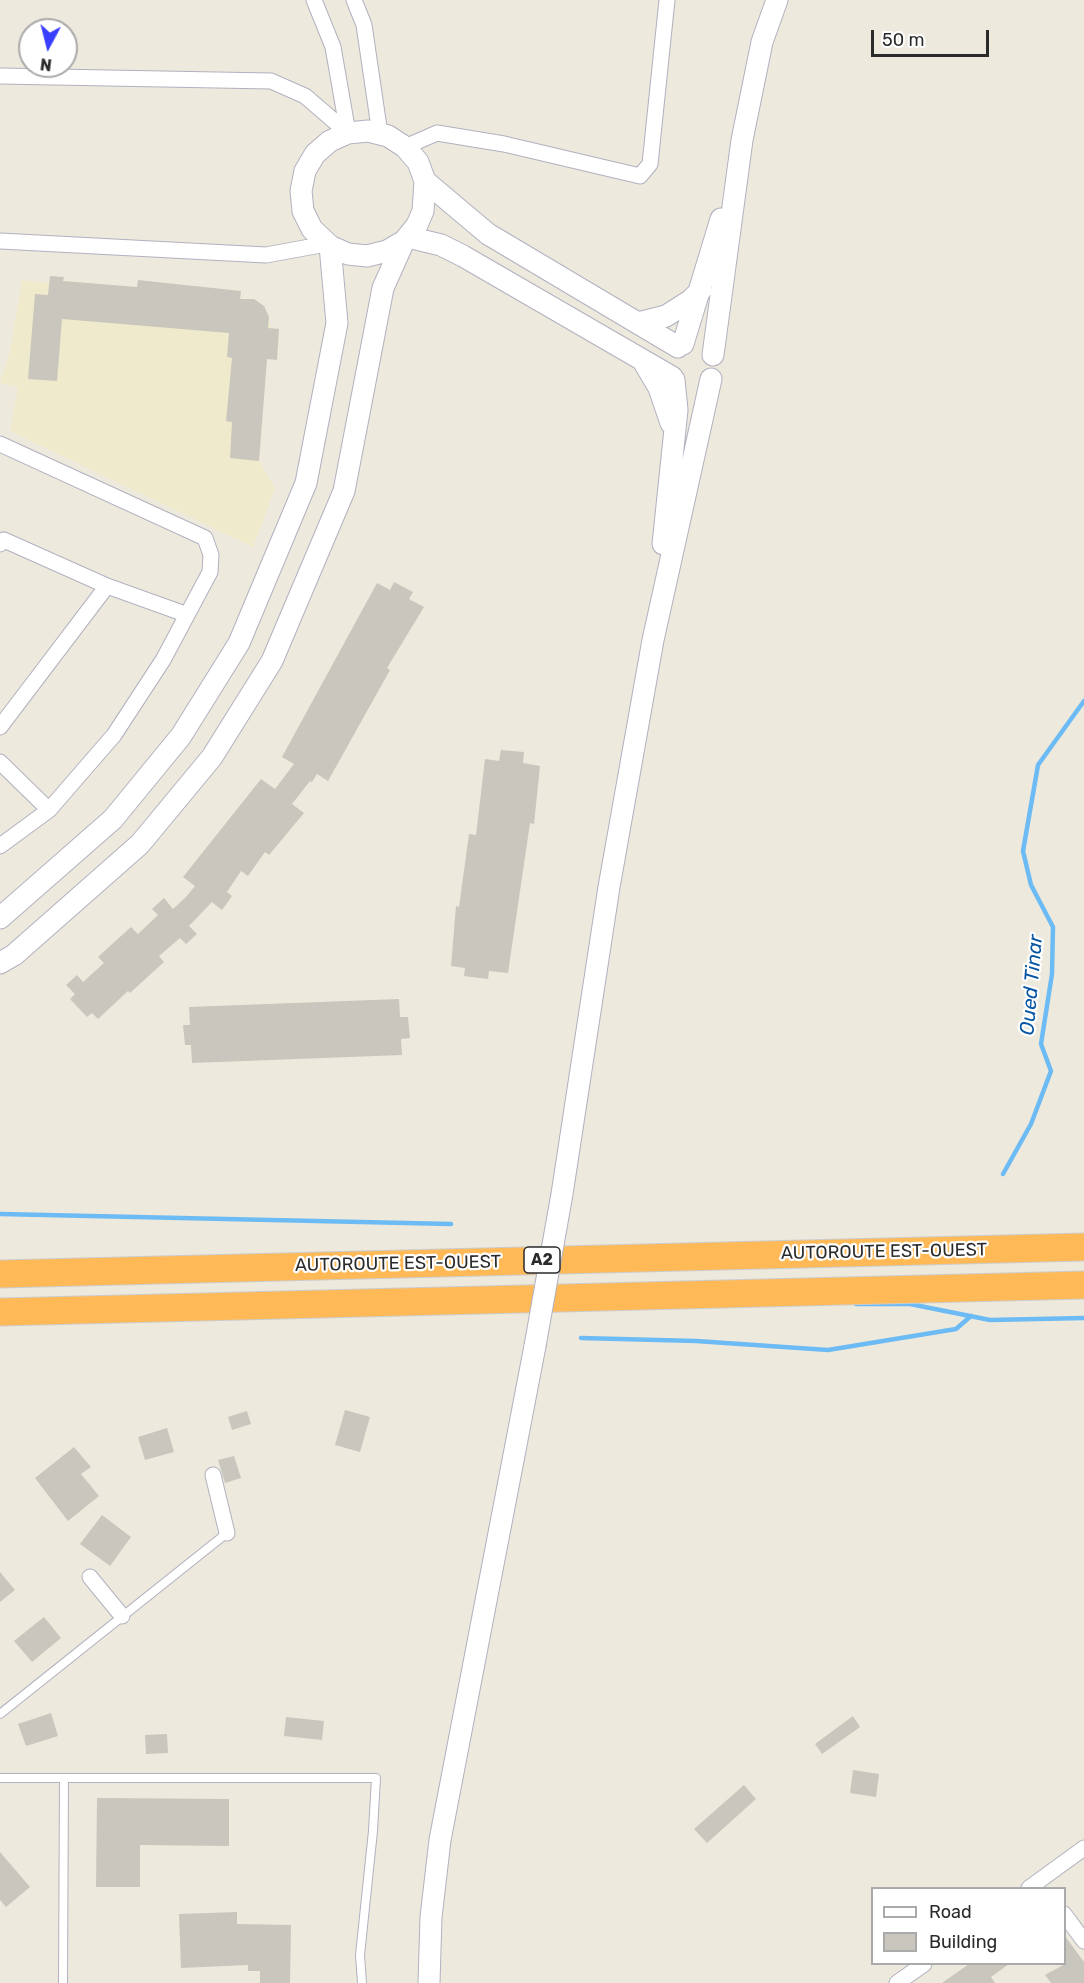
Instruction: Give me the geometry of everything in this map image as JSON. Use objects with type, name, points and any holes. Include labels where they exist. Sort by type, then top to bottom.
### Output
[{"type":"highway","name":"AUTOROUTE EST-OUEST","points":[[0,1274],[1084,1247]]},
{"type":"highway","name":"AUTOROUTE EST-OUEST","points":[[0,1312],[1084,1285]]},
{"type":"main road","points":[[653,640],[677,400],[669,361],[680,345],[701,290],[742,140],[762,42],[777,0]]},
{"type":"main road","points":[[0,963],[14,955],[140,844],[212,757],[272,661],[344,491],[383,288],[406,239],[423,211],[425,181],[418,162],[405,147],[380,134],[368,131],[348,133],[330,141],[315,154],[305,171],[301,191],[303,211],[312,229],[328,245],[348,254],[367,255],[387,251],[406,239],[452,250],[693,389],[700,388],[711,379]]},
{"type":"main road","points":[[429,1983],[431,1917],[440,1840],[562,1194],[609,887],[653,640],[711,379],[716,368],[713,355],[742,140]]},
{"type":"main road","points":[[425,181],[488,234],[638,323],[680,345],[696,343],[703,345],[713,355]]},
{"type":"main road","points":[[0,918],[113,819],[182,735],[239,643],[306,483],[337,323],[328,245]]},
{"type":"main road","points":[[638,323],[666,316],[691,300],[701,290]]},
{"type":"main road","points":[[641,358],[665,404],[674,437]]},
{"type":"street","points":[[314,0],[333,47],[348,133]]},
{"type":"street","points":[[354,0],[364,25],[380,134]]},
{"type":"street","points":[[405,147],[438,133],[504,144],[640,176],[650,164],[667,0]]},
{"type":"street","points":[[0,76],[271,81],[305,96],[348,133]]},
{"type":"street","points":[[0,241],[267,255],[328,245]]},
{"type":"street","points":[[0,444],[206,538],[211,555],[210,572],[185,614],[163,660],[114,735],[49,810],[0,846]]},
{"type":"street","points":[[0,544],[4,540],[107,586],[185,614]]},
{"type":"street","points":[[0,727],[107,586]]},
{"type":"street","points":[[0,762],[49,810]]},
{"type":"street","points":[[213,1475],[227,1533]]},
{"type":"street","points":[[90,1577],[122,1616]]},
{"type":"street","points":[[1038,1886],[1084,1848]]},
{"type":"street","points":[[1066,1915],[1084,1941]]},
{"type":"street","points":[[897,1983],[923,1965]]},
{"type":"lane","points":[[0,1714],[227,1533]]},
{"type":"lane","points":[[0,1778],[376,1778],[360,1955],[363,1983]]},
{"type":"lane","points":[[63,1983],[64,1778]]},
{"type":"shaded area","points":[[64,277],[64,281],[137,287],[141,281],[241,291],[241,299],[254,299],[264,306],[271,328],[279,329],[277,360],[267,359],[259,461],[275,488],[253,547],[10,431],[18,387],[0,383],[10,351],[22,280],[49,283]]},
{"type":"building","points":[[50,276],[64,277],[63,281],[137,287],[138,280],[241,291],[240,299],[254,299],[264,306],[269,317],[268,328],[279,329],[277,360],[267,359],[259,461],[230,458],[232,422],[226,421],[232,358],[227,357],[229,333],[62,319],[57,381],[28,379],[35,294],[48,295]]},
{"type":"building","points":[[394,582],[413,592],[409,599],[424,607],[387,668],[390,670],[328,781],[317,774],[312,782],[310,781],[292,804],[304,813],[269,855],[265,852],[248,876],[241,871],[227,892],[232,896],[222,910],[212,902],[189,926],[197,934],[186,944],[180,938],[159,956],[164,962],[98,1019],[92,1013],[87,1017],[70,999],[75,994],[66,985],[77,975],[83,982],[104,963],[98,957],[131,927],[138,934],[158,915],[152,909],[164,898],[173,909],[186,897],[195,886],[183,877],[261,779],[275,789],[294,764],[282,757],[377,583],[390,590]]},
{"type":"building","points":[[501,750],[524,752],[523,763],[540,766],[534,824],[530,823],[508,973],[489,971],[488,979],[464,976],[465,968],[451,966],[456,906],[459,907],[469,834],[476,835],[485,759],[499,761]]},
{"type":"building","points":[[399,999],[400,1017],[408,1017],[410,1038],[401,1039],[402,1055],[192,1063],[191,1045],[185,1045],[183,1025],[190,1025],[189,1007]]},
{"type":"building","points":[[345,1410],[370,1417],[360,1452],[335,1445]]},
{"type":"building","points":[[247,1411],[251,1424],[232,1430],[228,1417]]},
{"type":"building","points":[[167,1428],[174,1452],[145,1460],[138,1437]]},
{"type":"building","points":[[74,1447],[91,1467],[81,1474],[99,1496],[68,1521],[35,1478]]},
{"type":"building","points":[[234,1456],[241,1478],[225,1483],[218,1460]]},
{"type":"building","points":[[102,1515],[131,1537],[110,1566],[80,1544]]},
{"type":"building","points":[[0,1572],[15,1590],[0,1602]]},
{"type":"building","points":[[44,1617],[61,1638],[32,1662],[14,1641]]},
{"type":"building","points":[[51,1713],[58,1736],[26,1746],[18,1724]]},
{"type":"building","points":[[853,1716],[860,1727],[822,1754],[815,1744]]},
{"type":"building","points":[[286,1717],[324,1721],[322,1740],[284,1736]]},
{"type":"building","points":[[167,1734],[168,1753],[146,1754],[145,1735]]},
{"type":"building","points":[[853,1770],[879,1774],[876,1797],[850,1793]]},
{"type":"building","points":[[744,1785],[756,1799],[707,1843],[694,1829]]},
{"type":"building","points":[[97,1798],[229,1799],[229,1846],[140,1845],[140,1887],[96,1887]]},
{"type":"building","points":[[0,1852],[30,1887],[6,1907],[0,1900]]},
{"type":"building","points":[[237,1912],[237,1924],[291,1925],[290,1983],[260,1983],[260,1971],[248,1971],[248,1965],[181,1968],[179,1914]]},
{"type":"building","points":[[1066,1937],[1084,1962],[1084,1983],[1051,1983],[1045,1975],[1066,1965]]},
{"type":"building","points":[[968,1965],[1008,1965],[991,1977],[995,1983],[942,1983]]},
{"type":"waterway","name":"Oued Tinar","points":[[1003,1174],[1031,1124],[1051,1071],[1041,1044],[1052,974],[1053,927],[1031,885],[1023,851],[1038,765],[1084,701]]},
{"type":"waterway","points":[[0,1214],[451,1224]]},
{"type":"waterway","points":[[856,1304],[910,1304],[990,1320],[1084,1318]]},
{"type":"waterway","points":[[581,1338],[696,1341],[828,1350],[956,1329],[971,1316]]}]
